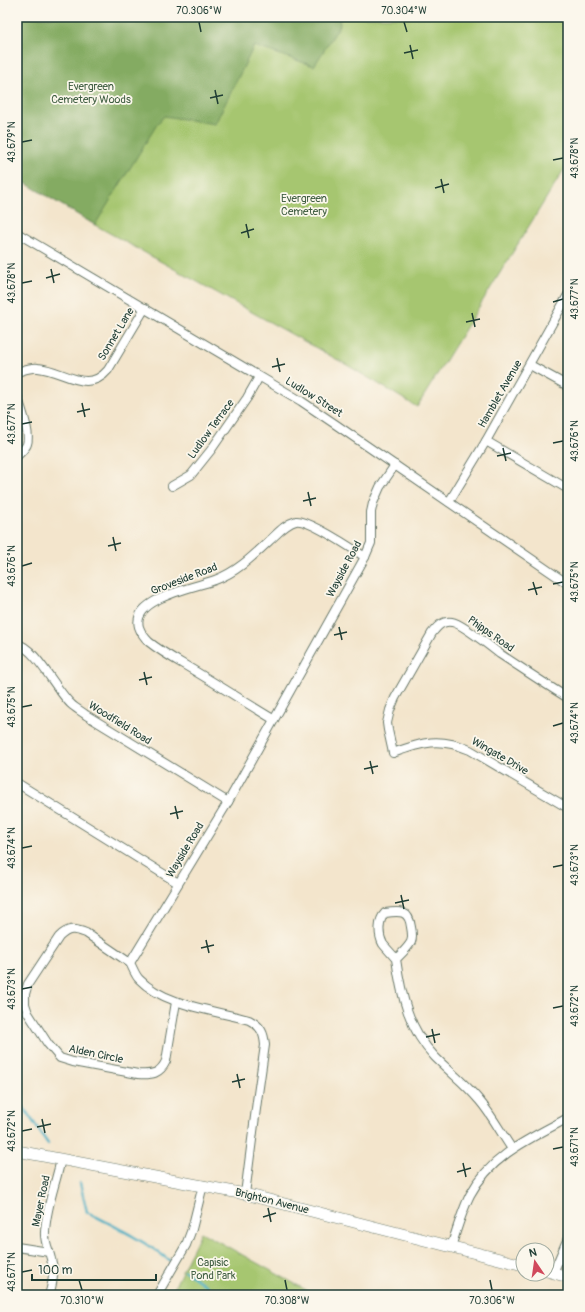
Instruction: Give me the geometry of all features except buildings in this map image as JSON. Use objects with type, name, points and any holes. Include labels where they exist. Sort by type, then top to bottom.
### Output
[{"type":"main road","name":"Brighton Avenue","points":[[17,1151],[245,1194],[515,1263]]},
{"type":"main road","points":[[555,1273],[568,1277]]},
{"type":"street","name":"Ludlow Street","points":[[17,233],[301,401],[568,584]]},
{"type":"street","name":"Hamblet Avenue","points":[[449,502],[530,365],[568,295]]},
{"type":"street","name":"Sonnet Lane","points":[[17,372],[38,367],[73,379],[88,381],[96,380],[108,370],[145,308]]},
{"type":"street","points":[[530,365],[568,386]]},
{"type":"street","name":"Ludlow Terrace","points":[[172,486],[191,475],[211,450],[247,398],[259,377]]},
{"type":"street","points":[[17,394],[28,433],[27,444],[17,456]]},
{"type":"street","points":[[486,441],[568,489]]},
{"type":"street","name":"Wayside Road","points":[[130,963],[228,802],[365,557],[371,543],[371,512],[373,503],[380,487],[395,465]]},
{"type":"street","name":"Groveside Road","points":[[273,720],[177,661],[149,641],[139,626],[139,616],[150,604],[162,598],[230,574],[254,556],[282,529],[296,521],[303,522],[314,527],[365,557]]},
{"type":"street","name":"Phipps Road","points":[[393,753],[387,723],[390,710],[395,698],[432,633],[440,624],[445,622],[450,621],[460,625],[500,654],[568,698]]},
{"type":"street","name":"Woodfield Road","points":[[17,644],[21,645],[33,655],[71,704],[228,802]]},
{"type":"street","name":"Wingate Drive","points":[[393,753],[426,742],[440,742],[458,746],[470,750],[568,808]]},
{"type":"street","points":[[17,784],[178,883]]},
{"type":"street","points":[[396,959],[412,940],[409,916],[404,913],[386,913],[381,917],[380,932],[382,943],[396,959],[400,988],[406,1008],[418,1034],[435,1057],[479,1100],[512,1149]]},
{"type":"street","name":"Alden Circle","points":[[130,963],[86,933],[79,930],[64,932],[59,937],[28,984],[25,994],[25,1004],[28,1013],[48,1044],[60,1058],[138,1074],[148,1075],[155,1073],[162,1069],[166,1061],[176,1002]]},
{"type":"street","points":[[130,963],[138,978],[150,988],[176,1002],[249,1020],[256,1023],[262,1030],[265,1045],[245,1194]]},
{"type":"street","points":[[451,1246],[464,1208],[471,1193],[499,1158],[512,1149],[568,1118]]},
{"type":"street","name":"Mayer Road","points":[[49,1295],[54,1281],[52,1261],[45,1232],[51,1197],[61,1159]]},
{"type":"street","points":[[158,1295],[186,1245],[192,1229],[203,1185]]},
{"type":"street","points":[[555,1263],[568,1238]]},
{"type":"street","points":[[17,1247],[49,1252]]},
{"type":"green space","name":"Evergreen Cemetery","points":[[17,17],[568,17],[568,163],[417,407],[347,365],[95,225],[17,178]]},
{"type":"green space","name":"Evergreen Cemetery Woods","points":[[17,17],[339,17],[340,25],[314,66],[254,46],[215,124],[164,116],[156,126],[95,225],[17,178]]},
{"type":"green space","name":"Capisic Pond Park","points":[[201,1232],[315,1295],[183,1295],[173,1290]]},
{"type":"waterway","points":[[17,1101],[20,1102],[48,1144]]},
{"type":"waterway","points":[[80,1183],[87,1212],[140,1241],[170,1261]]},
{"type":"waterway","points":[[185,1271],[222,1295]]}]
